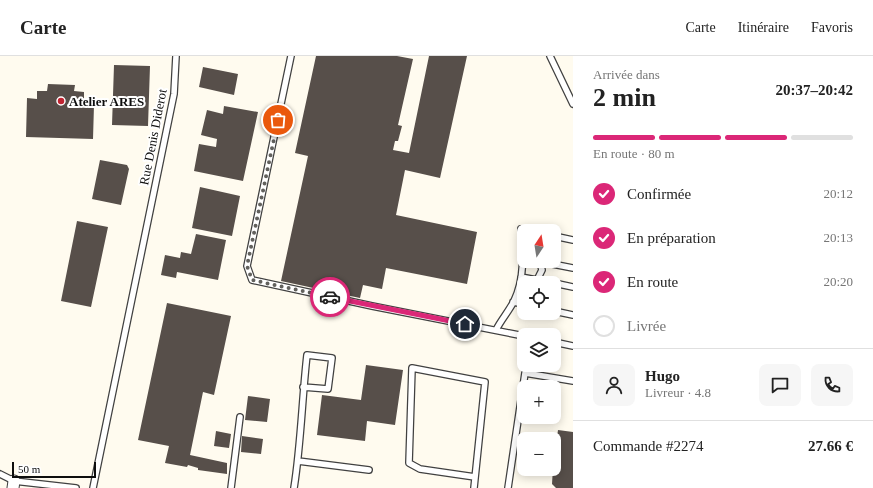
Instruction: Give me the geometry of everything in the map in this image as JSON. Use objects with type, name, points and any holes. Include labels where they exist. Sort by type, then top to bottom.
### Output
[{"type":"lane","name":"Rue Denis Diderot","points":[[93,488],[174,94],[176,56]]},
{"type":"lane","points":[[291,56],[247,266],[252,280],[372,306],[517,334]]},
{"type":"lane","points":[[550,56],[573,104]]},
{"type":"lane","points":[[561,237],[573,240]]},
{"type":"lane","points":[[561,266],[573,268]]},
{"type":"lane","points":[[561,285],[573,287]]},
{"type":"lane","points":[[496,330],[502,317],[513,302],[517,290]]},
{"type":"lane","points":[[513,302],[517,303]]},
{"type":"lane","points":[[561,312],[573,315]]},
{"type":"lane","points":[[561,343],[573,346]]},
{"type":"lane","points":[[294,488],[298,461],[303,387],[307,355],[332,358],[328,389],[303,387]]},
{"type":"lane","points":[[474,488],[485,382],[412,368],[409,463],[420,469],[475,477]]},
{"type":"lane","points":[[508,488],[525,373],[573,381]]},
{"type":"lane","points":[[230,488],[240,417]]},
{"type":"lane","points":[[298,461],[369,470]]},
{"type":"lane","points":[[0,474],[14,484],[76,488]]},
{"type":"building","points":[[316,56],[397,56],[413,59],[398,125],[402,126],[398,141],[395,141],[393,150],[409,153],[429,56],[467,56],[440,178],[405,170],[396,215],[477,232],[467,284],[386,268],[382,289],[363,285],[360,298],[281,281],[308,156],[295,153]]},
{"type":"building","points":[[114,65],[150,66],[148,126],[112,125]]},
{"type":"building","points":[[203,67],[238,74],[234,95],[199,87]]},
{"type":"building","points":[[48,84],[75,85],[74,91],[84,92],[84,105],[94,105],[93,139],[26,137],[27,98],[37,99],[37,91],[47,91]]},
{"type":"building","points":[[224,106],[258,112],[243,181],[194,171],[199,144],[216,147],[217,139],[201,135],[207,110],[223,114]]},
{"type":"building","points":[[100,160],[127,165],[129,169],[121,205],[92,199]]},
{"type":"building","points":[[200,187],[240,196],[232,236],[192,228]]},
{"type":"building","points":[[77,221],[108,227],[91,307],[61,301]]},
{"type":"building","points":[[196,234],[226,240],[218,280],[177,272],[176,278],[161,275],[165,255],[180,258],[181,252],[191,254]]},
{"type":"building","points":[[167,303],[231,316],[214,395],[203,392],[190,455],[227,463],[227,474],[198,470],[198,468],[188,465],[187,467],[165,463],[169,446],[138,440]]},
{"type":"building","points":[[366,365],[403,370],[395,425],[367,421],[365,441],[317,435],[322,395],[361,400]]},
{"type":"building","points":[[248,396],[270,399],[267,422],[245,420]]},
{"type":"building","points":[[558,430],[573,432],[573,488],[556,488],[552,484],[552,476],[561,476],[561,432],[558,432]]},
{"type":"building","points":[[216,431],[231,434],[229,448],[214,446]]},
{"type":"building","points":[[242,436],[263,439],[261,454],[241,452]]},
{"type":"way so far","points":[[278,120],[247,266],[252,280],[330,297]]},
{"type":"place","name":"Atelier ARES","points":[[61,101]]},
{"type":"route","points":[[330,297],[465,324]]}]
